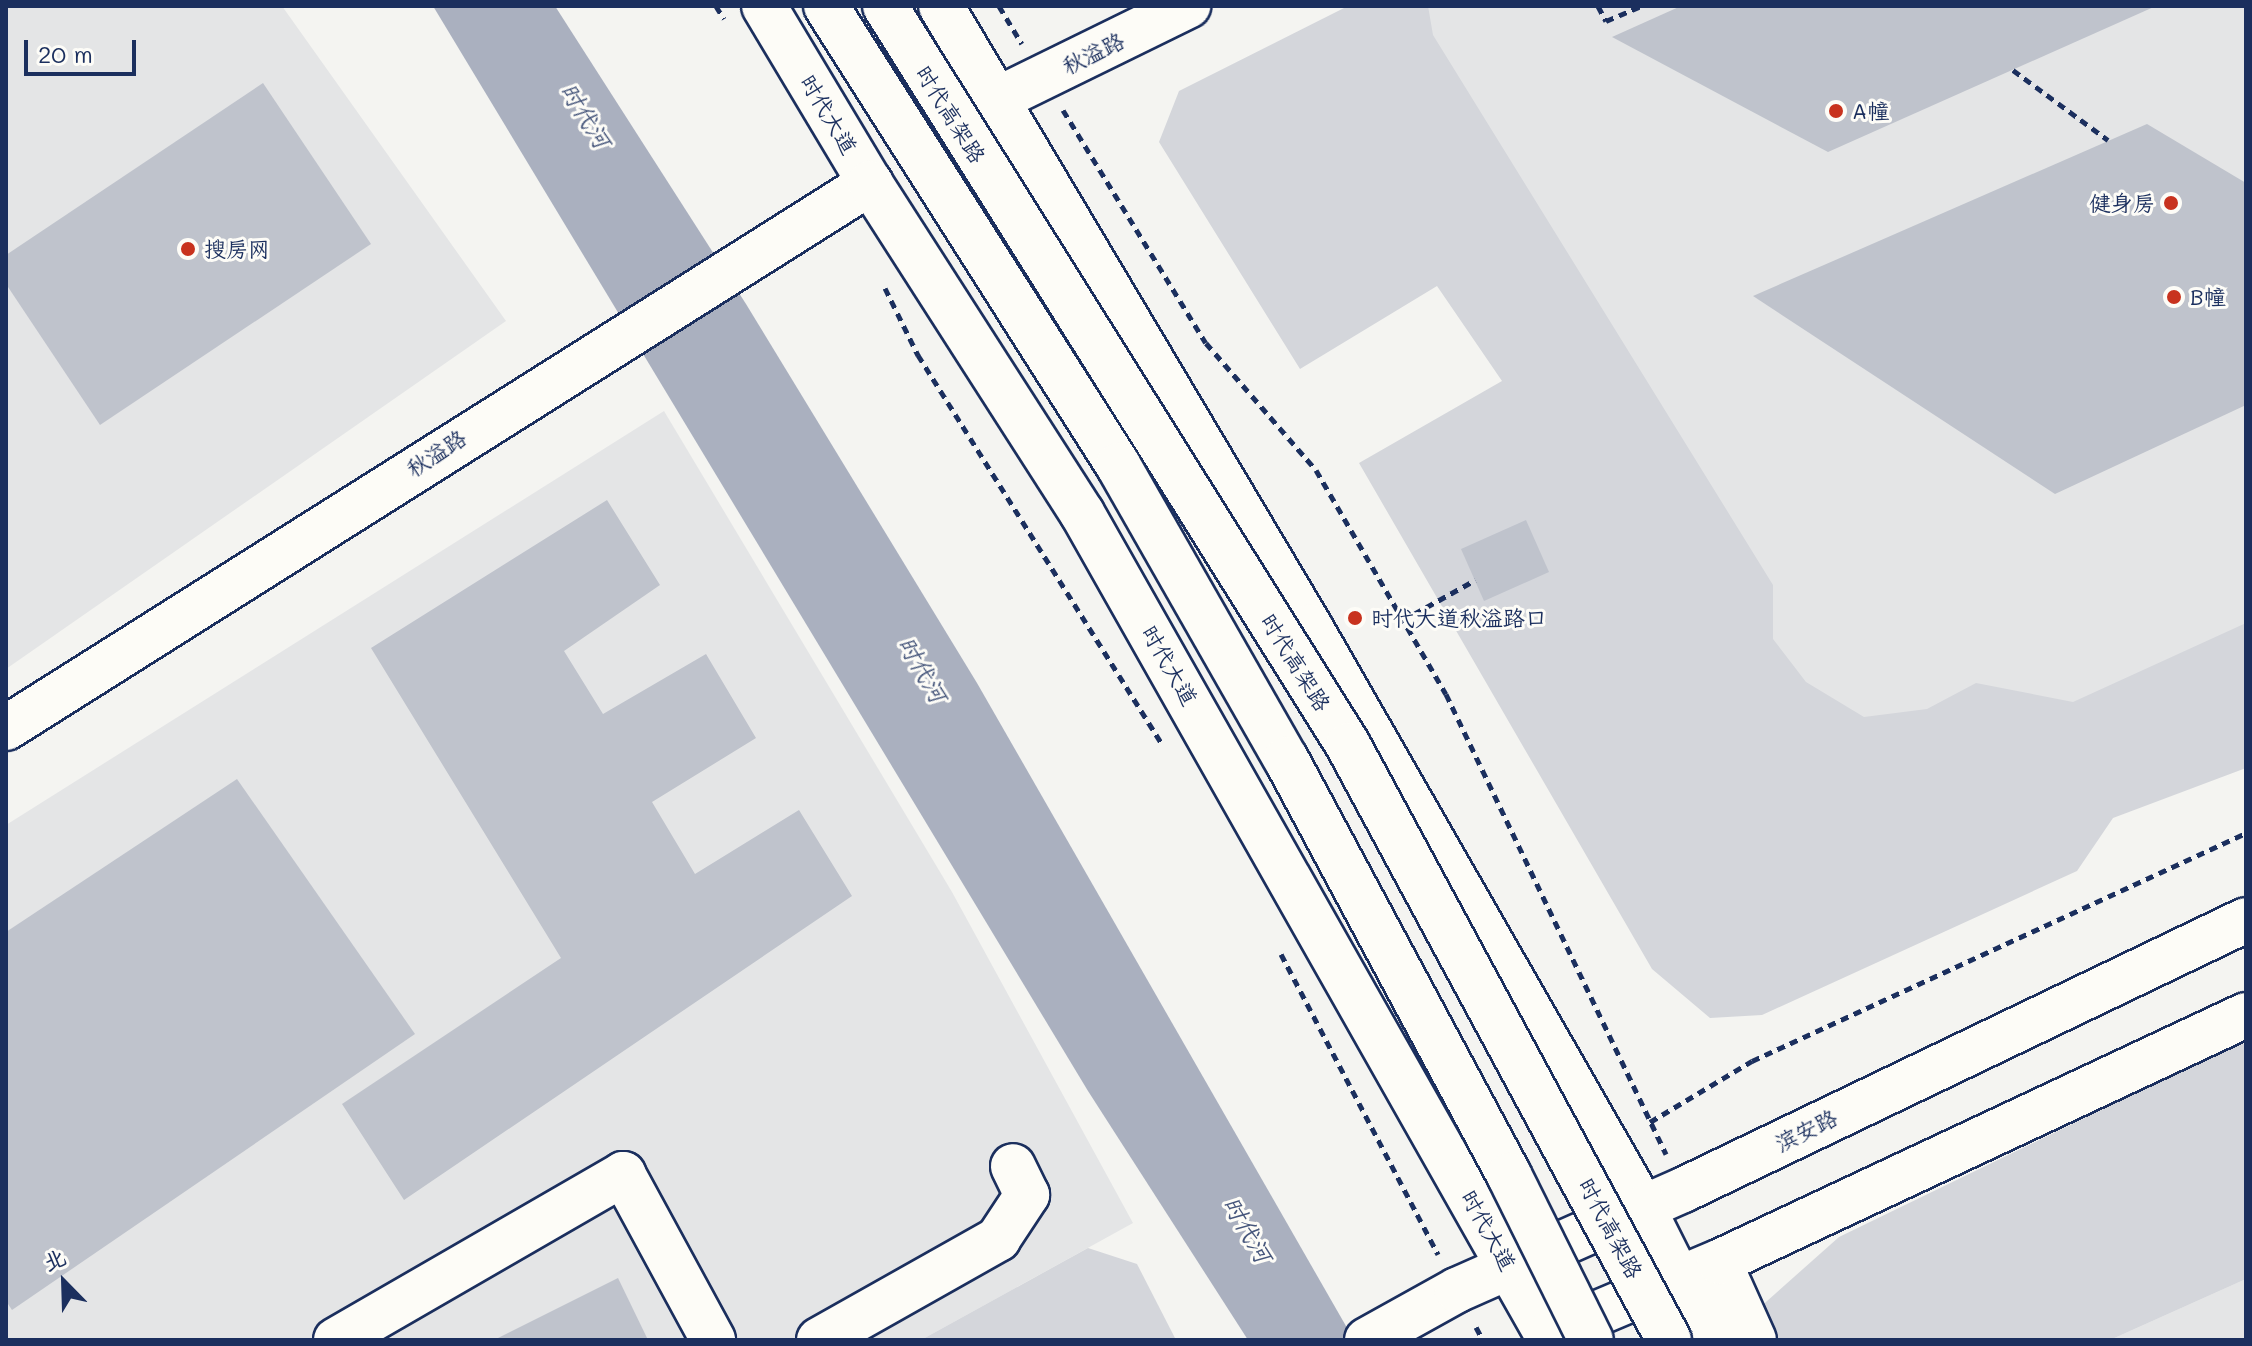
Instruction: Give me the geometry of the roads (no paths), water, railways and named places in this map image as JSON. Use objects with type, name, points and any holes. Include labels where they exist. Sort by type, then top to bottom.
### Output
[{"type":"main road","points":[[826,6],[1141,505],[1293,773],[1509,1175],[1591,1340]]},
{"type":"main road","name":"时代高架路","points":[[885,6],[1348,745],[1669,1340]]},
{"type":"main road","points":[[941,6],[1310,627],[1643,1208],[1709,1340]]},
{"type":"main road","name":"秋溢路","points":[[998,99],[1188,6]]},
{"type":"main road","name":"时代大道","points":[[749,19],[870,183],[1082,513],[1510,1267],[1544,1338]]},
{"type":"main road","name":"秋溢路","points":[[6,728],[527,395],[870,183]]},
{"type":"main road","name":"滨安路","points":[[1367,1340],[1457,1290],[1683,1190],[2246,920]]},
{"type":"main road","points":[[1544,1338],[1719,1262],[2246,1015]]},
{"type":"main road","points":[[819,1340],[998,1239],[1027,1195],[1013,1166]]},
{"type":"main road","points":[[336,1340],[623,1174],[713,1340]]},
{"type":"main road","points":[[1719,1262],[1754,1340]]},
{"type":"water","name":"时代河","points":[[433,6],[555,6],[746,304],[977,683],[1354,1340],[1248,1340],[1088,1091]]},
{"type":"place","name":"A幢","points":[[1836,111]]},
{"type":"place","name":"健身房","points":[[2171,203]]},
{"type":"place","name":"搜房网","points":[[188,249]]},
{"type":"place","name":"B幢","points":[[2174,297]]},
{"type":"place","name":"时代大道秋溢路口","points":[[1355,618]]}]
